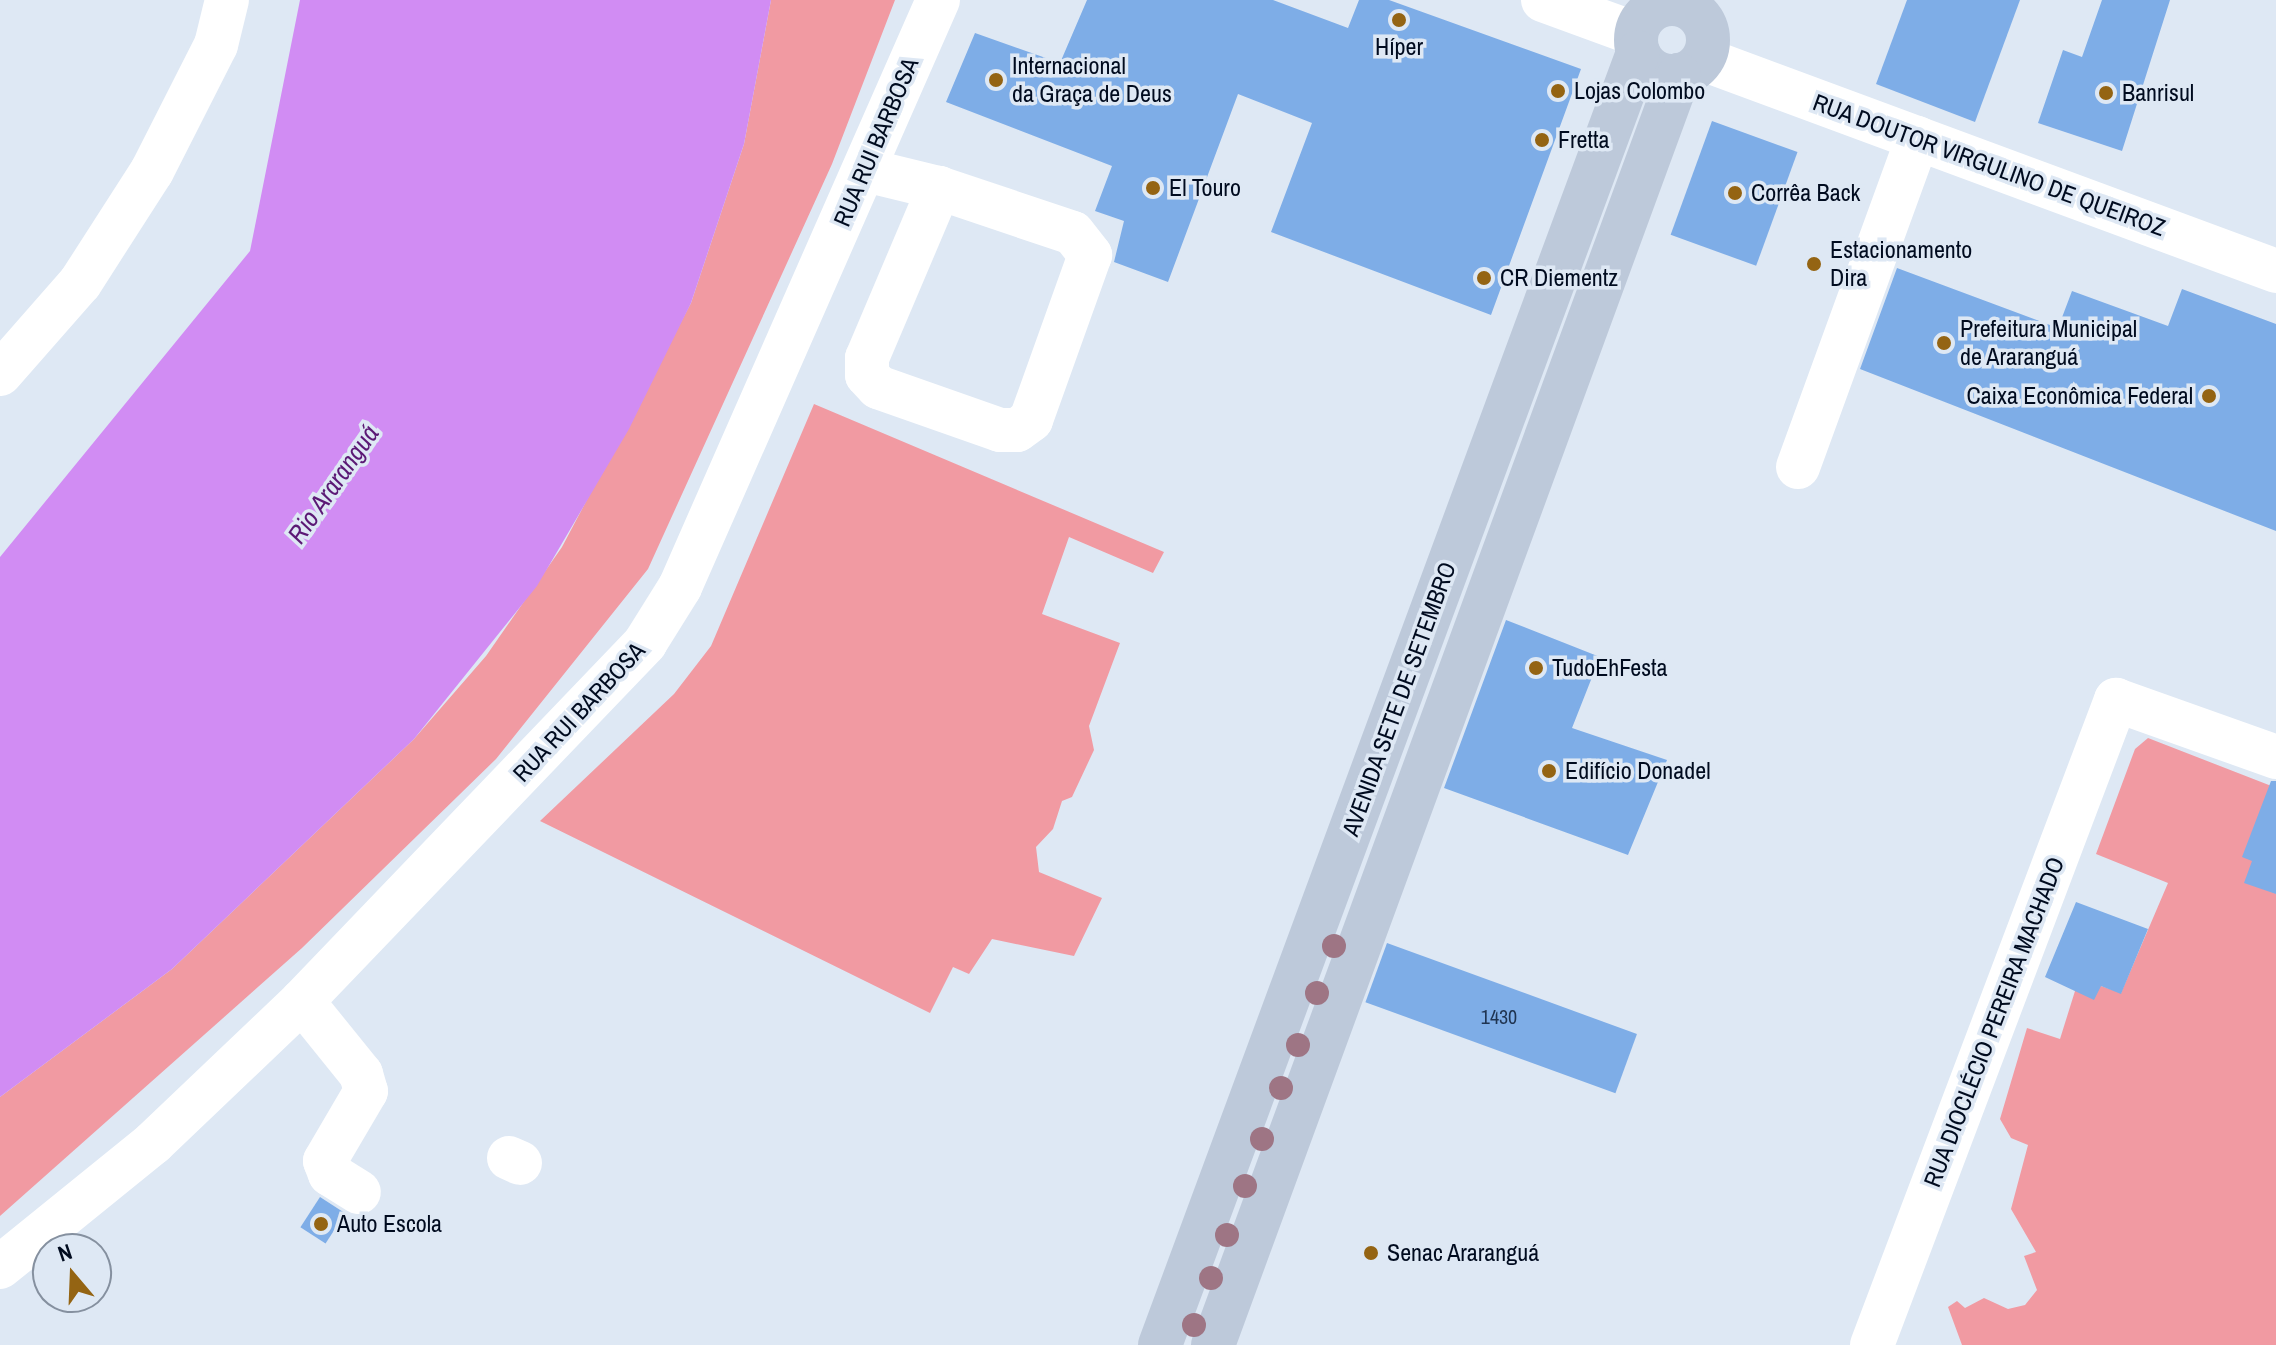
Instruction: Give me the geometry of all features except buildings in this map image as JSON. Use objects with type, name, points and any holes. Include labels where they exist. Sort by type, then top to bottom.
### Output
[{"type":"main road","points":[[1680,4],[1697,38],[1650,69],[1647,24],[1680,4]]},
{"type":"main road","name":"AVENIDA SETE DE SETEMBRO","points":[[1160,1345],[1647,24]]},
{"type":"main road","name":"AVENIDA SETE DE SETEMBRO","points":[[1213,1345],[1697,38]]},
{"type":"street","points":[[0,374],[80,283],[152,171],[216,45],[227,0]]},
{"type":"street","name":"RUA RUI BARBOSA","points":[[0,1267],[153,1143],[302,1001],[645,643],[680,587],[938,0]]},
{"type":"street","points":[[1543,0],[1647,24]]},
{"type":"street","name":"RUA DOUTOR VIRGULINO DE QUEIROZ","points":[[1697,38],[1918,138],[2276,271]]},
{"type":"street","points":[[1798,467],[1918,138]]},
{"type":"street","points":[[865,170],[939,188],[1073,233],[1090,255],[1031,420],[1017,430],[1000,430],[878,387],[867,375],[867,358],[939,188]]},
{"type":"street","name":"RUA DIOCLÉCIO PEREIRA MACHADO","points":[[1872,1345],[2116,700],[2273,747]]},
{"type":"street","points":[[302,1001],[361,1074],[366,1091],[325,1161],[330,1174],[359,1192]]},
{"type":"shaded area","points":[[771,0],[895,0],[832,164],[648,569],[496,759],[302,948],[0,1216],[0,1097],[172,969],[414,739],[486,656],[562,547],[691,303],[744,144]]},
{"type":"shaded area","points":[[814,404],[1164,552],[1153,573],[1069,537],[1042,614],[1120,643],[1089,726],[1094,750],[1072,797],[1062,801],[1053,829],[1036,847],[1039,872],[1102,898],[1074,956],[992,939],[969,974],[953,967],[930,1013],[540,821],[674,694],[711,646]]},
{"type":"shaded area","points":[[2148,738],[2274,787],[2252,861],[2276,894],[2276,1345],[1962,1345],[1948,1307],[1957,1301],[1965,1308],[1984,1298],[2008,1309],[2025,1305],[2037,1290],[2024,1256],[2036,1252],[2011,1209],[2028,1145],[2011,1138],[2000,1119],[2027,1028],[2060,1039],[2075,991],[2101,986],[2121,993],[2168,883],[2096,854],[2135,749]]},
{"type":"water","name":"Rio Araranguá","points":[[300,0],[771,0],[744,144],[691,303],[629,429],[537,586],[414,739],[172,969],[0,1097],[0,557],[250,251]]},
{"type":"place","name":"Híper","points":[[1399,20]]},
{"type":"place","name":"Internacional da Graça de Deus","points":[[996,80]]},
{"type":"place","name":"Lojas Colombo","points":[[1558,91]]},
{"type":"place","name":"Banrisul","points":[[2106,93]]},
{"type":"place","name":"Fretta","points":[[1542,140]]},
{"type":"place","name":"El Touro","points":[[1153,188]]},
{"type":"place","name":"Corrêa Back","points":[[1735,193]]},
{"type":"place","name":"Estacionamento Dira","points":[[1814,264]]},
{"type":"place","name":"CR Diementz","points":[[1484,278]]},
{"type":"place","name":"Prefeitura Municipal de Araranguá","points":[[1944,343]]},
{"type":"place","name":"Caixa Econômica Federal","points":[[2209,396]]},
{"type":"place","name":"TudoEhFesta","points":[[1536,668]]},
{"type":"place","name":"Edifício Donadel","points":[[1549,771]]},
{"type":"place","name":"Auto Escola","points":[[321,1224]]},
{"type":"place","name":"Senac Araranguá","points":[[1371,1253]]}]
